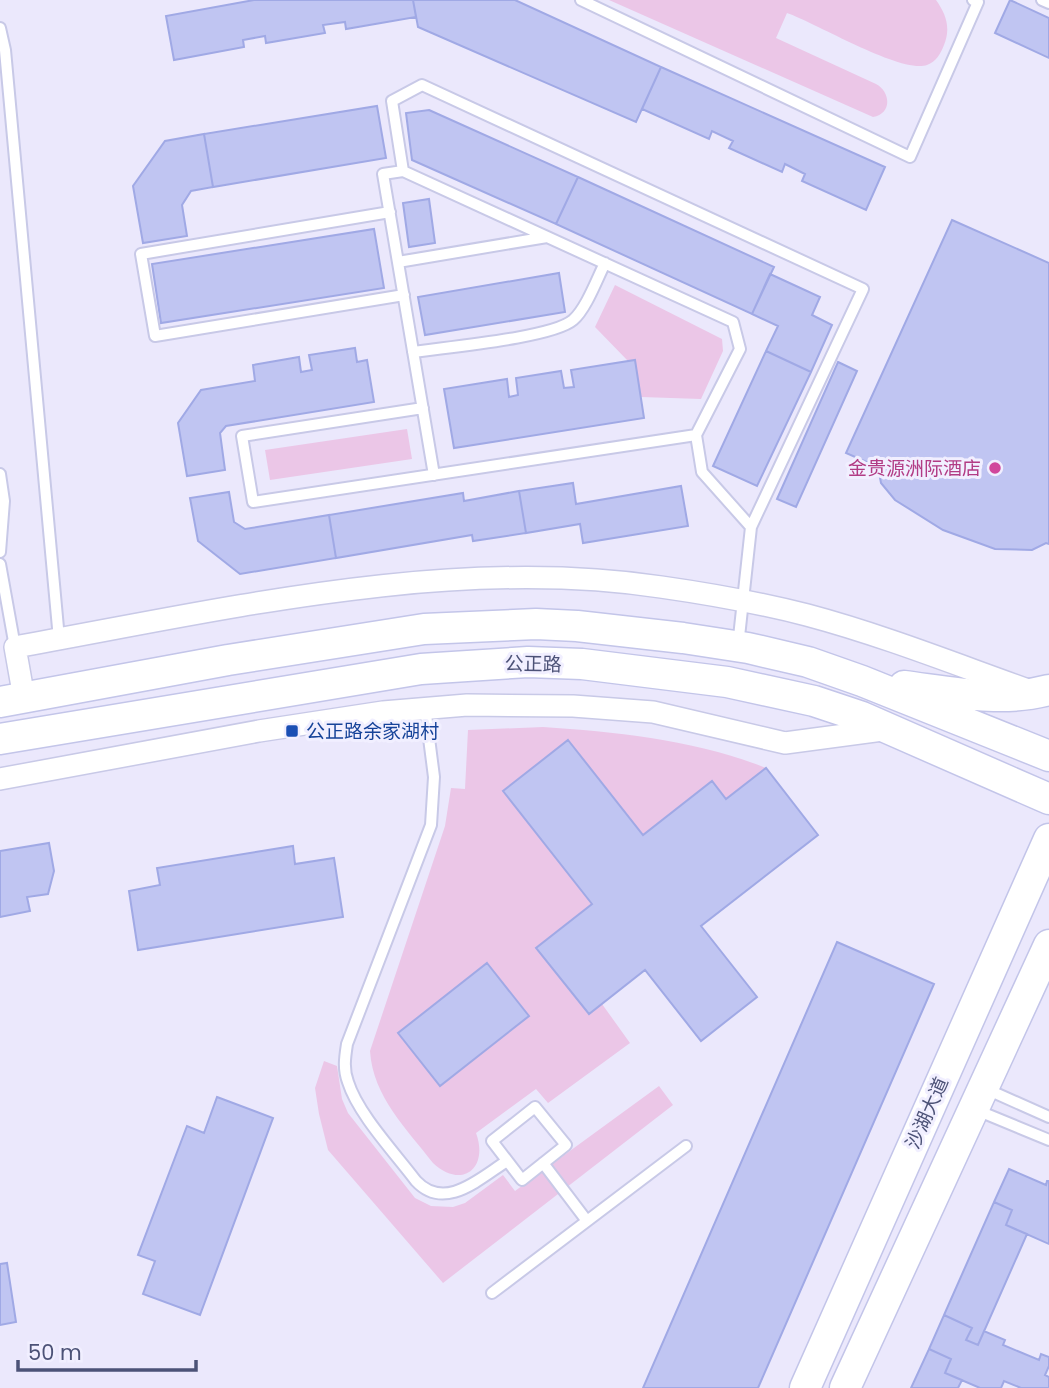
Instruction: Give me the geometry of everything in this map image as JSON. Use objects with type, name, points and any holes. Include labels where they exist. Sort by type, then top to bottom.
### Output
[{"type":"main road","name":"公正路","points":[[12,700],[228,660],[424,629],[577,625],[738,647],[807,662],[862,681],[1049,756]]},
{"type":"main road","name":"公正路","points":[[0,739],[421,669],[528,662],[582,664],[727,682],[814,701],[862,717],[1049,799]]},
{"type":"main road","points":[[862,681],[979,696],[1043,692]]},
{"type":"main road","name":"沙湖大道","points":[[805,1388],[1049,839]]},
{"type":"main road","name":"沙湖大道","points":[[845,1388],[1049,945]]},
{"type":"street","points":[[12,700],[15,647],[220,610],[375,587],[493,579],[584,579],[659,587],[743,601],[864,632],[1043,692]]},
{"type":"street","points":[[0,779],[259,732],[425,707],[518,705],[615,708],[680,717],[785,743],[890,729]]},
{"type":"lane","points":[[581,0],[909,157],[978,1]]},
{"type":"lane","points":[[1042,0],[1049,3]]},
{"type":"lane","points":[[0,28],[5,50],[60,639]]},
{"type":"lane","points":[[402,171],[392,101],[422,85],[863,289],[751,527],[738,647]]},
{"type":"lane","points":[[434,475],[383,174],[402,171],[733,322],[740,349],[696,435],[702,472],[751,527]]},
{"type":"lane","points":[[390,212],[141,254],[155,336],[404,295]]},
{"type":"lane","points":[[398,262],[548,237]]},
{"type":"lane","points":[[413,352],[539,333],[571,322],[580,313],[605,263]]},
{"type":"lane","points":[[423,408],[242,436],[253,502],[696,435]]},
{"type":"lane","points":[[0,474],[4,501],[0,552]]},
{"type":"lane","points":[[0,564],[15,647]]},
{"type":"lane","points":[[425,707],[434,777],[431,825],[347,1044],[344,1061],[347,1080],[357,1102],[416,1181],[427,1191],[442,1195],[458,1192],[507,1161]]},
{"type":"lane","points":[[978,1098],[1049,1117]]},
{"type":"lane","points":[[978,1098],[1049,1140]]},
{"type":"lane","points":[[535,1107],[566,1145],[522,1180],[507,1161],[492,1141],[535,1107]]},
{"type":"lane","points":[[492,1293],[686,1146]]},
{"type":"lane","points":[[543,1163],[587,1221]]},
{"type":"shaded area","points":[[609,0],[936,0],[945,16],[947,33],[943,48],[936,59],[927,65],[915,66],[879,55],[787,13],[776,38],[876,84],[885,92],[887,102],[884,112],[873,117]]},
{"type":"shaded area","points":[[615,285],[722,339],[723,351],[701,399],[641,397],[635,360],[628,361],[595,327]]},
{"type":"shaded area","points":[[407,429],[412,459],[270,480],[265,450]]},
{"type":"shaded area","points":[[543,727],[684,744],[712,750],[766,768],[537,947],[588,1014],[602,1004],[630,1043],[548,1103],[536,1089],[476,1133],[479,1156],[476,1165],[463,1175],[454,1175],[433,1163],[393,1112],[377,1083],[370,1051],[445,826],[451,788],[465,789],[468,730]]},
{"type":"shaded area","points":[[324,1061],[337,1066],[342,1099],[348,1113],[415,1198],[431,1206],[453,1207],[465,1203],[503,1175],[515,1191],[659,1086],[673,1105],[443,1283],[328,1150],[315,1088]]},
{"type":"building","points":[[254,0],[413,0],[416,17],[346,29],[345,22],[323,25],[325,33],[266,43],[265,36],[243,40],[244,47],[174,60],[166,16]]},
{"type":"building","points":[[413,0],[515,0],[661,67],[636,122],[418,27]]},
{"type":"building","points":[[1010,0],[1049,18],[1049,58],[995,33]]},
{"type":"building","points":[[661,67],[885,167],[866,210],[802,181],[805,174],[785,164],[782,172],[729,148],[733,141],[712,131],[709,139],[642,109]]},
{"type":"building","points":[[377,106],[386,158],[213,187],[204,134]]},
{"type":"building","points":[[429,110],[578,177],[556,224],[412,160],[406,113]]},
{"type":"building","points":[[204,134],[213,187],[191,191],[182,205],[187,236],[143,243],[133,186],[165,141]]},
{"type":"building","points":[[578,177],[774,267],[752,314],[556,224]]},
{"type":"building","points":[[429,199],[435,243],[409,247],[403,203]]},
{"type":"building","points":[[952,220],[1049,263],[1049,544],[1032,550],[995,549],[943,530],[895,500],[881,483],[878,467],[846,453]]},
{"type":"building","points":[[374,229],[384,288],[161,323],[152,264]]},
{"type":"building","points":[[559,273],[565,312],[425,335],[418,297]]},
{"type":"building","points":[[770,274],[820,297],[812,315],[832,325],[811,372],[766,351],[778,326],[752,314]]},
{"type":"building","points":[[355,348],[357,362],[367,360],[374,402],[226,426],[220,433],[225,470],[187,476],[178,423],[201,390],[255,381],[253,365],[299,357],[301,372],[312,370],[309,355]]},
{"type":"building","points":[[766,351],[811,372],[757,486],[713,466]]},
{"type":"building","points":[[635,360],[644,418],[454,448],[444,389],[507,379],[509,397],[518,395],[516,378],[561,371],[564,388],[574,387],[571,370]]},
{"type":"building","points":[[838,362],[857,371],[796,507],[777,499]]},
{"type":"building","points":[[573,483],[576,504],[681,486],[688,526],[583,543],[580,524],[526,533],[519,491]]},
{"type":"building","points":[[519,491],[526,533],[473,541],[472,535],[336,558],[329,515],[463,493],[464,501]]},
{"type":"building","points":[[229,492],[234,522],[245,529],[329,515],[336,558],[240,574],[198,541],[190,498]]},
{"type":"building","points":[[568,740],[643,835],[712,781],[726,799],[766,768],[818,835],[701,926],[757,997],[701,1041],[645,970],[589,1014],[536,948],[592,904],[503,791]]},
{"type":"building","points":[[49,843],[54,871],[48,894],[27,897],[30,911],[0,917],[0,851]]},
{"type":"building","points":[[293,846],[295,864],[334,858],[343,917],[138,950],[129,891],[160,885],[157,868]]},
{"type":"building","points":[[837,942],[934,984],[758,1388],[643,1388]]},
{"type":"building","points":[[487,963],[529,1016],[440,1086],[398,1033]]},
{"type":"building","points":[[217,1097],[273,1118],[200,1315],[143,1294],[155,1261],[138,1255],[187,1126],[204,1133]]},
{"type":"building","points":[[1009,1169],[1046,1185],[1049,1181],[1049,1244],[1006,1225],[1012,1210],[994,1202]]},
{"type":"building","points":[[994,1202],[1012,1210],[1006,1225],[1027,1234],[978,1345],[966,1340],[972,1328],[944,1315]]},
{"type":"building","points":[[7,1263],[16,1322],[0,1325],[0,1264]]},
{"type":"building","points":[[944,1315],[972,1328],[966,1340],[978,1345],[984,1331],[1005,1340],[1003,1345],[1039,1360],[1041,1354],[1049,1357],[1045,1375],[1049,1377],[1049,1388],[1021,1388],[1004,1381],[1001,1388],[980,1388],[945,1373],[951,1359],[929,1349]]},
{"type":"building","points":[[929,1349],[951,1359],[945,1373],[962,1380],[958,1388],[911,1388]]},
{"type":"place","name":"金贵源洲际酒店","points":[[995,468]]},
{"type":"place","name":"公正路余家湖村","points":[[292,731]]}]
